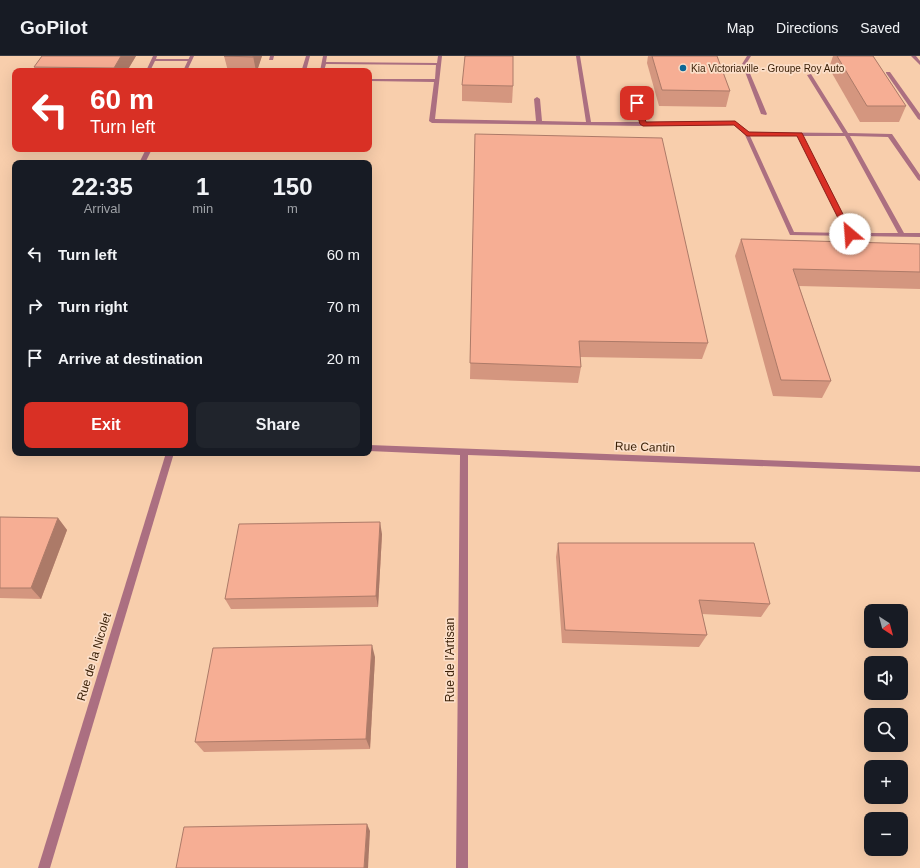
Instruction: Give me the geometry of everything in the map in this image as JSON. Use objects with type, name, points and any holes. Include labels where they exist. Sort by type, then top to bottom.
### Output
[{"type":"street","points":[[305,68],[308,56]]},
{"type":"street","points":[[323,68],[325,56]]},
{"type":"street","points":[[440,56],[432,121],[643,124],[735,123],[747,134],[792,234],[920,235]]},
{"type":"street","points":[[578,56],[589,123]]},
{"type":"street","points":[[749,56],[744,64],[764,114]]},
{"type":"street","points":[[913,56],[920,64]]},
{"type":"street","points":[[149,68],[154,58],[191,58],[186,68]]},
{"type":"street","points":[[324,63],[439,64]]},
{"type":"street","points":[[888,73],[920,118]]},
{"type":"street","points":[[810,75],[847,135],[902,235]]},
{"type":"street","points":[[372,80],[437,81]]},
{"type":"street","points":[[537,99],[539,122]]},
{"type":"street","points":[[637,103],[643,124]]},
{"type":"street","points":[[747,134],[890,135],[920,179]]},
{"type":"street","points":[[800,134],[850,234]]},
{"type":"street","name":"Rue Cantin","points":[[372,448],[920,470]]},
{"type":"street","name":"Rue de l'Artisan","points":[[462,868],[464,453]]},
{"type":"street","name":"Rue de la Nicolet","points":[[44,868],[169,456]]},
{"type":"building","points":[[42,56],[121,56],[114,68],[34,67]]},
{"type":"building","points":[[224,56],[253,56],[253,57]]},
{"type":"building","points":[[465,56],[513,56],[513,86],[462,85]]},
{"type":"building","points":[[652,56],[717,56],[730,91],[662,90]]},
{"type":"building","points":[[837,56],[873,56],[906,106],[867,106]]},
{"type":"building","points":[[475,134],[662,138],[708,343],[579,341],[581,367],[470,363]]},
{"type":"building","points":[[741,239],[920,244],[920,272],[793,269],[831,381],[781,380]]},
{"type":"building","points":[[0,517],[58,518],[31,588],[0,588]]},
{"type":"building","points":[[380,522],[376,596],[225,599],[239,524]]},
{"type":"building","points":[[558,543],[754,543],[770,604],[699,600],[707,635],[565,630]]},
{"type":"building","points":[[372,645],[366,739],[195,742],[213,648]]},
{"type":"building","points":[[367,824],[364,868],[176,868],[184,827]]},
{"type":"place","name":"Kia Victoriaville - Groupe Roy Auto","points":[[683,68]]},
{"type":"route","points":[[637,103],[643,124],[735,123],[747,134],[800,134],[850,234]]}]
